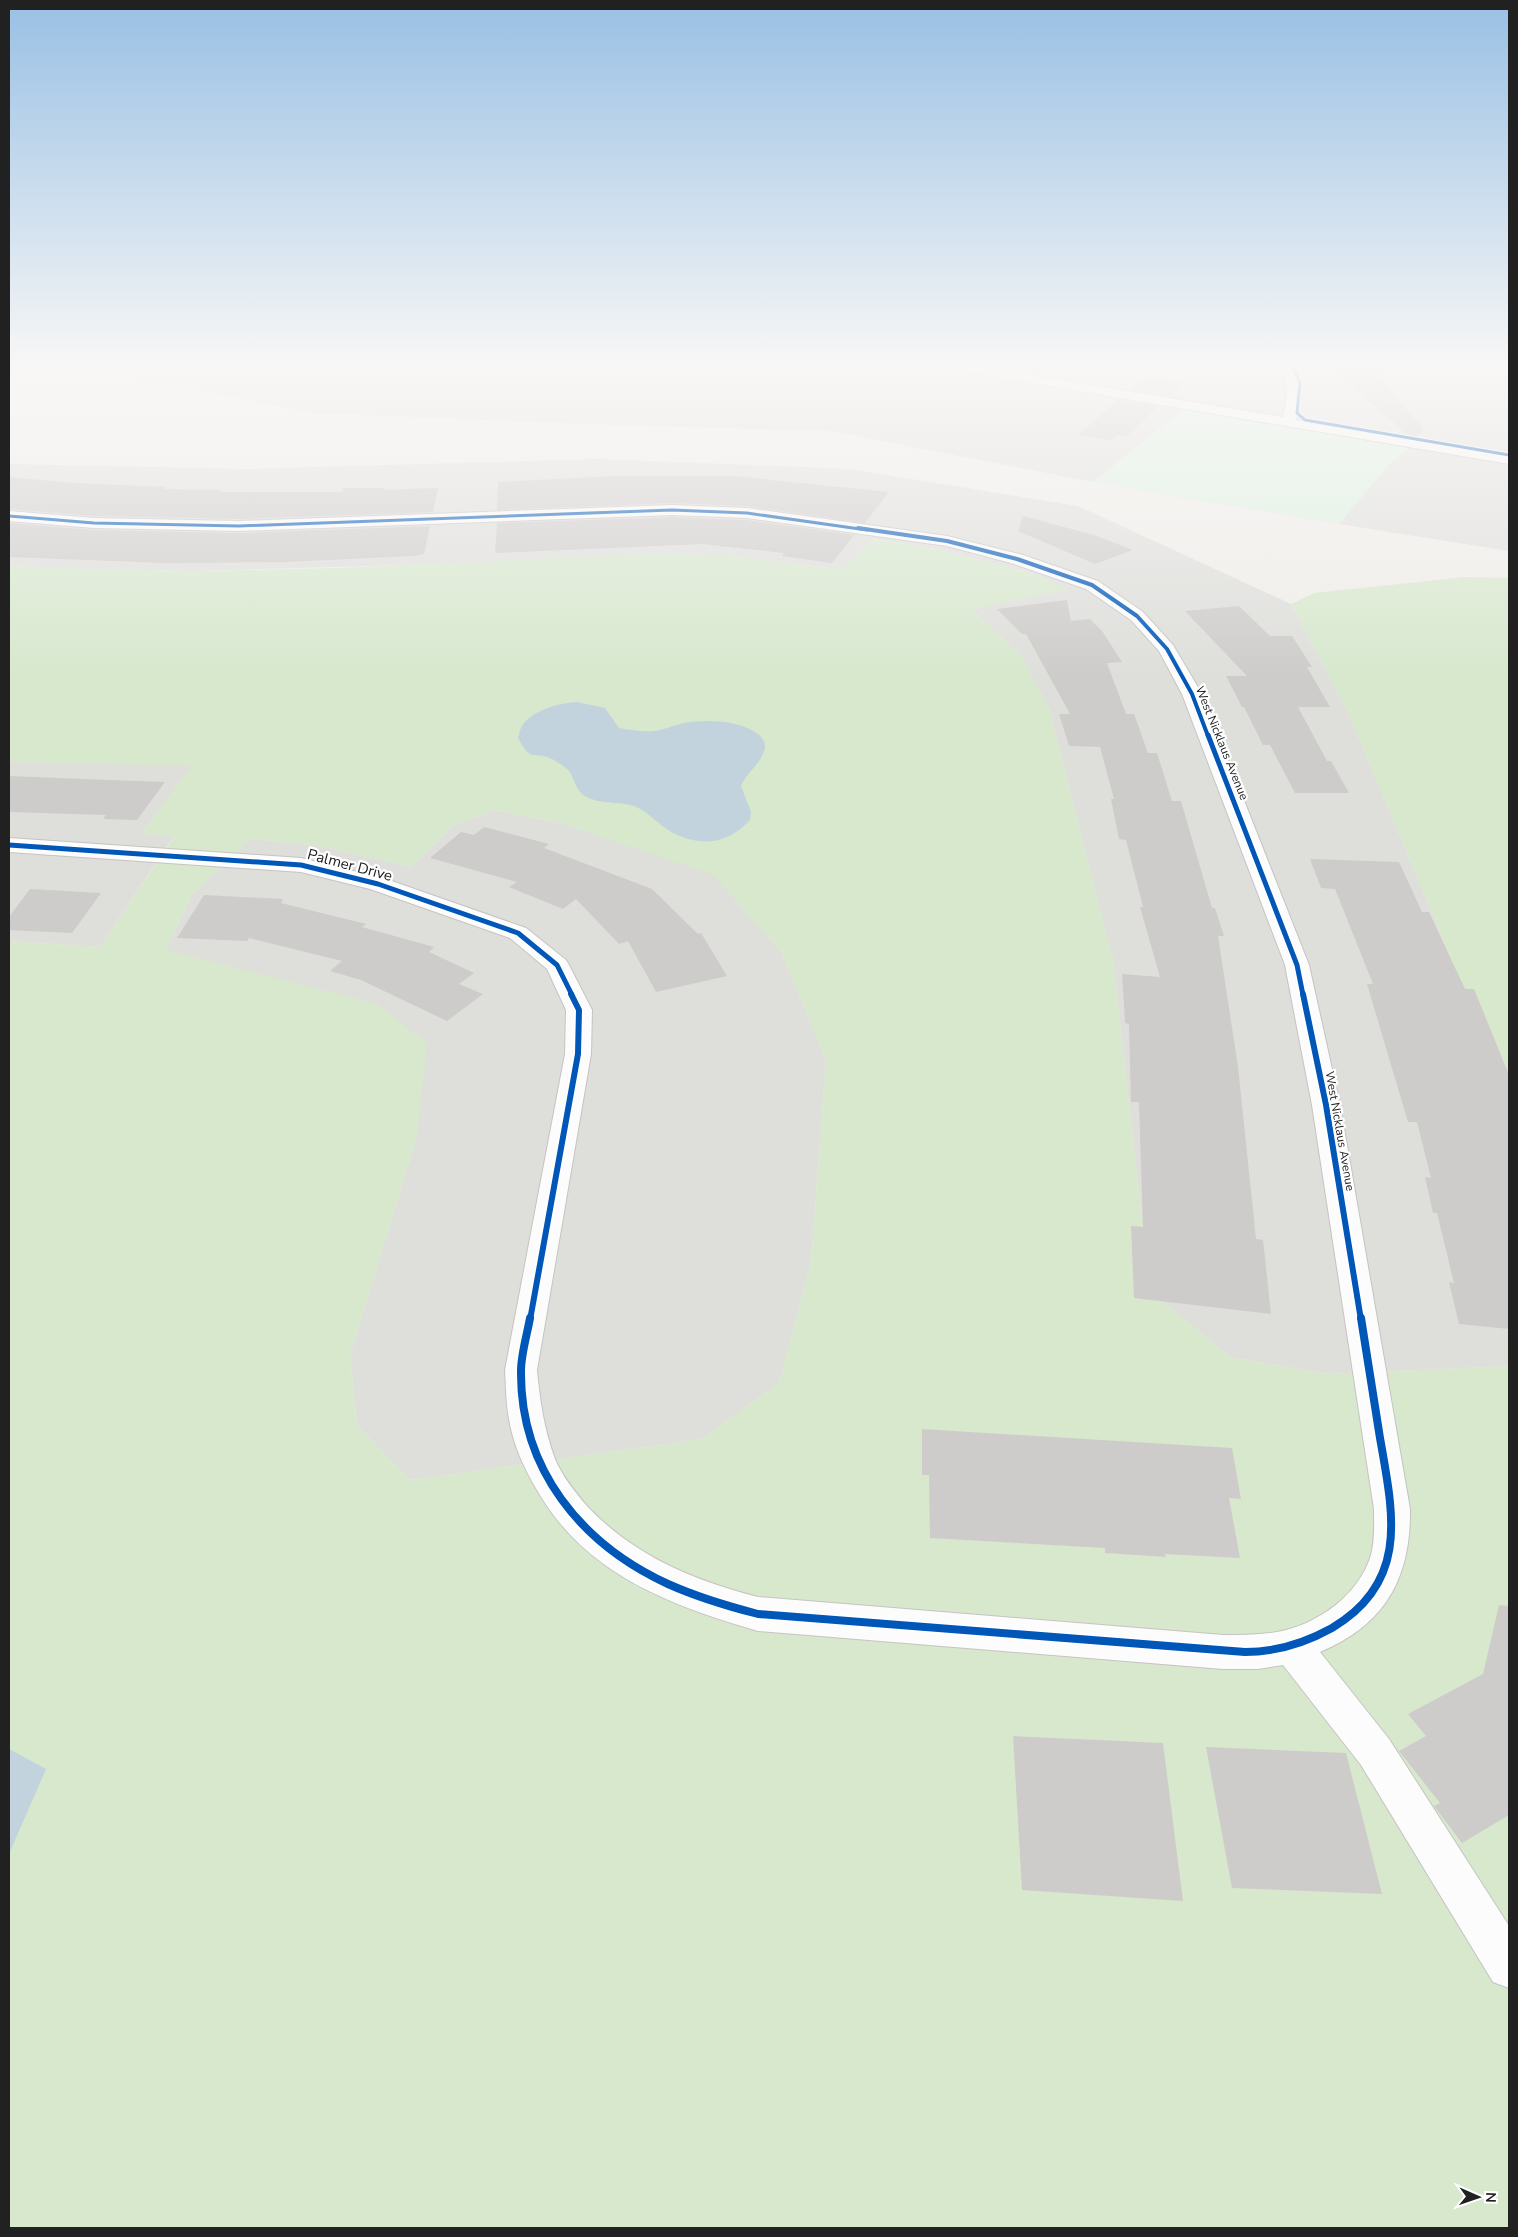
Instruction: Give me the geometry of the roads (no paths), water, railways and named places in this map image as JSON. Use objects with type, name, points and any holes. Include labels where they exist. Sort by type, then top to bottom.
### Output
[{"type":"street","name":"West Nicklaus Avenue","points":[[9,516],[94,522],[240,526],[672,510],[747,513],[947,541],[1018,559],[1092,585],[1137,616],[1167,649],[1192,694],[1298,974],[1326,1105],[1392,1509],[1392,1533],[1389,1556],[1380,1578],[1367,1598],[1347,1618],[1321,1634],[1292,1645],[1259,1652],[1223,1652],[758,1614],[720,1605],[677,1589],[652,1578],[622,1559],[595,1538],[571,1513],[547,1478],[536,1457],[526,1428],[521,1399],[521,1370],[578,1054],[579,1010]]},
{"type":"street","name":"Palmer Drive","points":[[9,845],[301,865],[378,884],[518,934],[556,965],[579,1010]]},
{"type":"street","points":[[1292,1645],[1375,1752],[1509,1966]]}]
